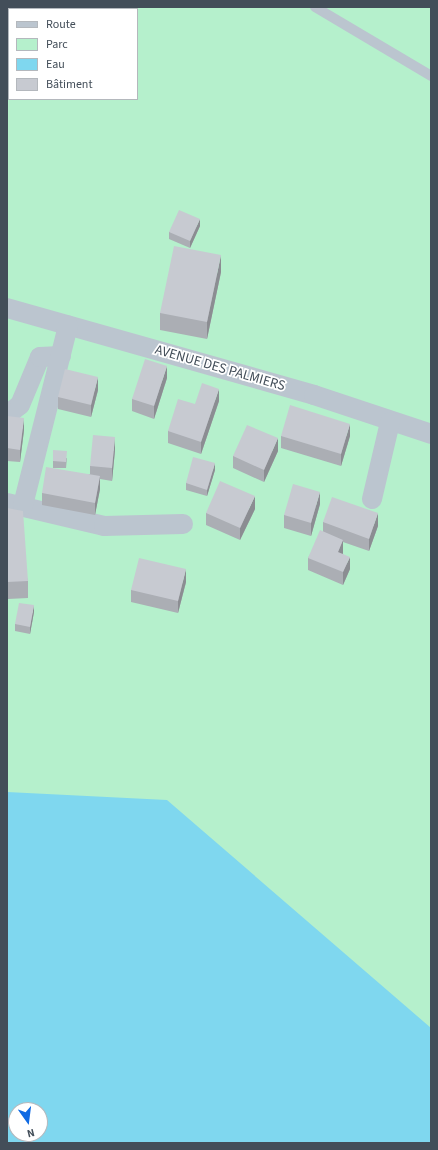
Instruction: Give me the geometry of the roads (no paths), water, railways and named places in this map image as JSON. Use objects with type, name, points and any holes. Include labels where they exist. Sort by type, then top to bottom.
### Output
[{"type":"street","name":"AVENUE DES PALMIERS","points":[[7,308],[314,395],[390,422],[431,434]]},
{"type":"street","points":[[68,326],[61,356],[15,504],[37,512],[104,526],[183,524]]},
{"type":"street","points":[[7,415],[20,405],[40,356],[61,356]]},
{"type":"street","points":[[372,499],[390,422]]},
{"type":"lane","points":[[315,7],[431,76]]},
{"type":"water","points":[[7,792],[167,800],[431,1028],[431,1143],[7,1143]]}]
